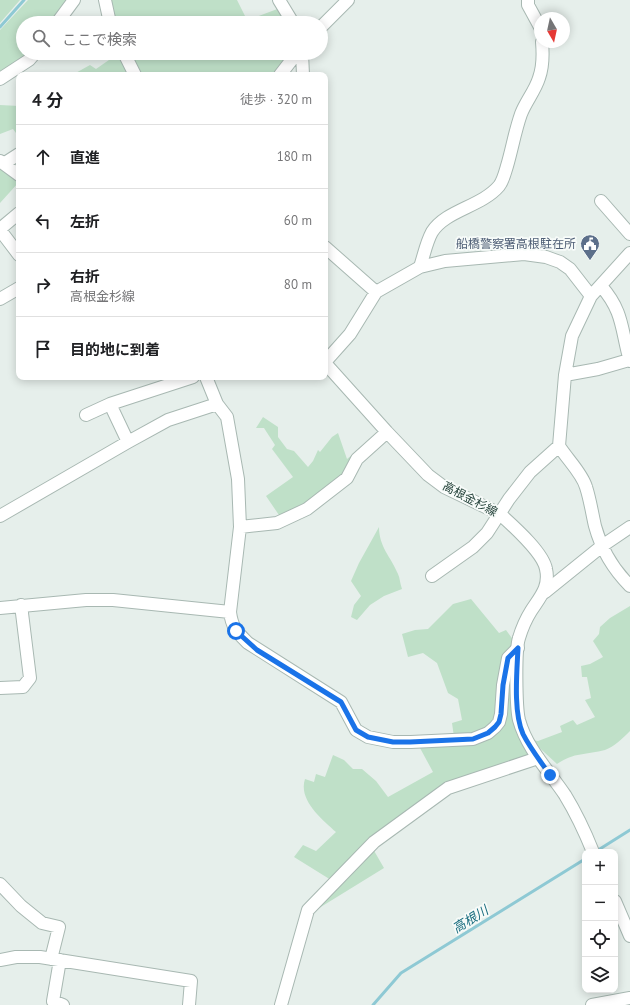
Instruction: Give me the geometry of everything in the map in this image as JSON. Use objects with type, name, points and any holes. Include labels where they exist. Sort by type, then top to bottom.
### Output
[{"type":"street","points":[[62,16],[74,0]]},
{"type":"street","points":[[105,0],[108,16]]},
{"type":"street","points":[[279,0],[289,16]]},
{"type":"street","points":[[328,20],[348,0]]},
{"type":"street","points":[[528,0],[528,5],[534,16]]},
{"type":"street","points":[[420,267],[427,241],[440,223],[478,202],[500,185],[522,113],[539,78],[543,48]]},
{"type":"street","points":[[0,79],[30,60]]},
{"type":"street","points":[[128,60],[134,72]]},
{"type":"street","points":[[282,72],[292,60]]},
{"type":"street","points":[[302,60],[303,72]]},
{"type":"street","points":[[16,156],[3,162],[16,173]]},
{"type":"street","points":[[602,202],[630,234]]},
{"type":"street","points":[[16,217],[0,230],[16,251]]},
{"type":"street","points":[[328,250],[376,292]]},
{"type":"street","points":[[630,253],[591,296],[572,336],[565,375],[559,446],[586,485],[595,525],[602,546],[612,563],[630,586]]},
{"type":"street","points":[[328,359],[350,334],[376,292],[420,267],[445,261],[518,254],[546,257],[560,262],[570,269],[591,296]]},
{"type":"street","points":[[565,375],[598,369],[630,360],[623,326],[616,306],[601,286]]},
{"type":"street","points":[[0,298],[16,290]]},
{"type":"street","name":"高根金杉線","points":[[328,365],[387,432],[428,475],[444,486],[500,514],[520,532],[543,561],[547,574],[547,586],[545,592]]},
{"type":"street","points":[[86,415],[110,404],[184,380]]},
{"type":"street","points":[[207,380],[217,404],[227,417],[234,448],[238,479],[240,527],[230,612],[231,621],[236,631],[248,643],[341,702],[356,730],[368,737],[393,742],[473,739],[488,733],[499,722],[508,658],[518,648]]},
{"type":"street","points":[[110,404],[128,442]]},
{"type":"street","points":[[0,516],[168,420],[217,404]]},
{"type":"street","points":[[240,527],[277,523],[307,509],[347,478],[357,459],[387,432]]},
{"type":"street","points":[[432,576],[487,533],[509,499],[530,472],[559,446]]},
{"type":"street","points":[[592,849],[578,817],[523,733],[518,718],[518,640],[525,621],[545,592],[602,546],[630,527]]},
{"type":"street","points":[[0,608],[86,600],[113,600],[230,612]]},
{"type":"street","points":[[0,688],[23,687],[30,678],[21,605]]},
{"type":"street","points":[[281,1005],[308,910],[374,842],[448,788],[538,758]]},
{"type":"street","points":[[0,884],[21,906],[42,923],[59,927],[53,1001],[63,1005]]},
{"type":"street","points":[[618,908],[630,936]]},
{"type":"street","points":[[0,960],[16,957],[40,957],[191,981],[189,1005]]},
{"type":"street","points":[[592,1005],[630,998]]},
{"type":"green space","points":[[0,0],[20,0],[0,23]]},
{"type":"green space","points":[[28,0],[71,0],[58,16],[16,16],[16,60],[21,60],[0,75],[0,30]]},
{"type":"green space","points":[[112,0],[237,0],[245,16],[113,16]]},
{"type":"green space","points":[[280,8],[284,16],[258,16]]},
{"type":"green space","points":[[109,60],[123,60],[129,72],[77,72],[90,65],[96,69]]},
{"type":"green space","points":[[130,60],[287,60],[277,72],[136,72]]},
{"type":"green space","points":[[0,105],[16,106],[16,133],[13,129],[0,134]]},
{"type":"green space","points":[[0,166],[16,178],[16,185],[0,203]]},
{"type":"green space","points":[[263,417],[278,427],[278,437],[287,449],[294,451],[308,467],[313,461],[318,450],[320,452],[332,437],[338,433],[347,459],[352,455],[347,474],[333,486],[281,518],[266,496],[293,477],[272,449],[275,445],[264,428],[256,428]]},
{"type":"green space","points":[[379,527],[383,546],[398,574],[402,589],[384,596],[370,605],[357,620],[351,617],[354,605],[361,596],[351,581]]},
{"type":"green space","points":[[471,599],[499,633],[506,630],[514,641],[514,719],[517,734],[530,757],[445,786],[331,880],[294,857],[303,845],[316,851],[336,832],[318,815],[308,802],[304,787],[305,779],[314,782],[316,774],[325,777],[333,755],[344,760],[353,769],[362,769],[376,781],[388,797],[433,772],[420,748],[455,744],[452,723],[462,720],[458,699],[448,693],[437,663],[423,653],[408,657],[402,634],[415,630],[428,629],[453,604]]},
{"type":"green space","points":[[630,606],[630,731],[608,749],[569,757],[557,764],[531,740],[538,741],[562,732],[560,726],[573,720],[577,725],[595,717],[585,700],[591,698],[587,677],[582,677],[581,666],[590,664],[603,657],[593,641],[599,634],[600,627],[610,618]]},
{"type":"green space","points":[[373,849],[384,868],[311,913]]},
{"type":"waterway","points":[[0,27],[24,0]]},
{"type":"waterway","name":"高根川","points":[[600,849],[630,830]]},
{"type":"waterway","name":"高根川","points":[[373,1005],[401,973],[582,861]]},
{"type":"place","name":"船橋警察署高根駐在所","points":[[590,261]]},
{"type":"route","points":[[236,631],[257,650],[341,702],[356,730],[368,737],[393,742],[473,739],[488,733],[499,722],[508,658],[518,648],[518,718],[523,733],[550,775]]}]
